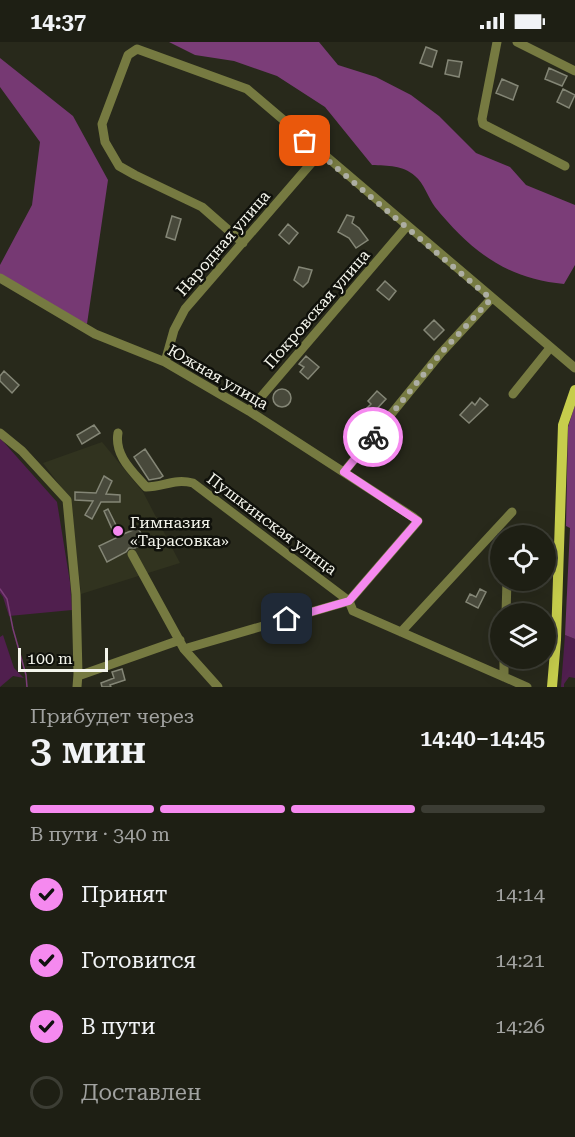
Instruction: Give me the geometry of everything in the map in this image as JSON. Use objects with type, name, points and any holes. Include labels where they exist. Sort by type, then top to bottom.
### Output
[{"type":"main road","points":[[552,687],[556,640],[563,425],[575,390]]},
{"type":"street","points":[[497,42],[482,119],[483,124],[565,166]]},
{"type":"street","points":[[517,42],[575,72]]},
{"type":"street","points":[[243,243],[202,207],[119,166],[105,142],[102,124],[128,55],[137,49],[247,89],[491,299],[575,368]]},
{"type":"street","name":"Народная улица","points":[[165,362],[174,330],[185,309],[320,153]]},
{"type":"street","name":"Покровская улица","points":[[249,411],[407,226]]},
{"type":"street","name":"Южная улица","points":[[0,278],[95,334],[165,362],[249,411],[418,521],[349,601]]},
{"type":"street","points":[[344,472],[441,353],[491,299]]},
{"type":"street","points":[[513,394],[550,348]]},
{"type":"street","name":"Пушкинская улица","points":[[118,432],[116,443],[123,460],[146,487],[179,480],[193,483],[349,601],[353,611],[527,687]]},
{"type":"street","points":[[0,433],[22,451],[67,500],[76,594],[78,676],[76,687]]},
{"type":"street","points":[[401,632],[512,512]]},
{"type":"street","points":[[132,554],[182,644],[218,687]]},
{"type":"street","points":[[78,676],[182,644],[349,601]]},
{"type":"street","points":[[504,669],[504,677]]},
{"type":"shaded area","points":[[169,42],[319,42],[338,65],[376,77],[411,95],[439,116],[476,153],[510,167],[526,185],[575,205],[575,265],[564,284],[524,276],[491,260],[448,222],[435,207],[415,176],[400,168],[372,165],[325,107],[277,76],[234,61],[195,55]]},
{"type":"shaded area","points":[[0,58],[73,116],[108,180],[87,324],[0,282],[0,265],[32,205],[40,142],[0,87]]},
{"type":"shaded area","points":[[575,405],[575,639],[565,635],[570,528],[566,526],[568,427]]},
{"type":"shaded area","points":[[0,438],[57,502],[70,582],[72,610],[9,616],[0,593]]},
{"type":"shaded area","name":"Гимназия «Тарасовка»","points":[[102,442],[143,492],[180,563],[81,594],[70,499],[43,463]]},
{"type":"shaded area","points":[[3,635],[14,668],[24,678],[13,676],[0,687],[0,637]]},
{"type":"shaded area","points":[[565,635],[575,639],[575,678],[569,677],[564,687],[561,687]]},
{"type":"building","points":[[426,47],[437,51],[432,67],[420,63]]},
{"type":"building","points":[[448,60],[462,62],[459,77],[445,74]]},
{"type":"building","points":[[549,68],[567,76],[562,86],[545,79]]},
{"type":"building","points":[[502,79],[518,86],[513,100],[496,93]]},
{"type":"building","points":[[563,89],[575,95],[569,108],[557,102]]},
{"type":"building","points":[[347,215],[354,217],[352,223],[368,240],[356,248],[349,238],[338,232]]},
{"type":"building","points":[[172,216],[181,219],[175,240],[166,237]]},
{"type":"building","points":[[288,224],[298,233],[289,244],[279,235]]},
{"type":"building","points":[[299,267],[312,270],[308,282],[303,287],[294,280]]},
{"type":"building","points":[[385,281],[396,291],[389,300],[377,290]]},
{"type":"building","points":[[434,320],[444,330],[434,340],[424,330]]},
{"type":"building","points":[[306,356],[319,367],[308,379],[300,372],[304,367],[299,364]]},
{"type":"building","points":[[4,371],[19,385],[12,393],[0,381],[0,376]]},
{"type":"building","points":[[282,389],[288,392],[291,398],[288,404],[282,407],[276,404],[273,398],[276,392]]},
{"type":"building","points":[[377,391],[386,399],[372,414],[375,418],[359,434],[350,425],[371,404],[368,401]]},
{"type":"building","points":[[480,398],[488,405],[469,423],[460,415],[472,402],[475,405]]},
{"type":"building","points":[[94,425],[100,433],[82,444],[77,435]]},
{"type":"building","points":[[145,449],[163,476],[160,478],[149,480],[134,457]]},
{"type":"building","points":[[104,476],[112,481],[106,494],[120,495],[120,502],[101,502],[92,519],[85,515],[93,501],[75,500],[75,492],[96,493]]},
{"type":"building","points":[[108,509],[121,535],[138,528],[146,543],[129,548],[107,562],[99,546],[116,538],[104,511]]},
{"type":"building","points":[[480,589],[486,592],[478,608],[466,602],[470,594],[476,597]]},
{"type":"building","points":[[122,669],[125,680],[110,685],[111,687],[102,687],[101,683],[114,678],[112,672]]},
{"type":"waterway","points":[[0,589],[7,599],[27,687]]},
{"type":"way so far","points":[[305,141],[491,299],[441,353],[373,437]]},
{"type":"place","name":"Гимназия «Тарасовка»","points":[[118,531]]},
{"type":"route","points":[[287,619],[349,601],[418,521],[344,472],[373,437]]}]
